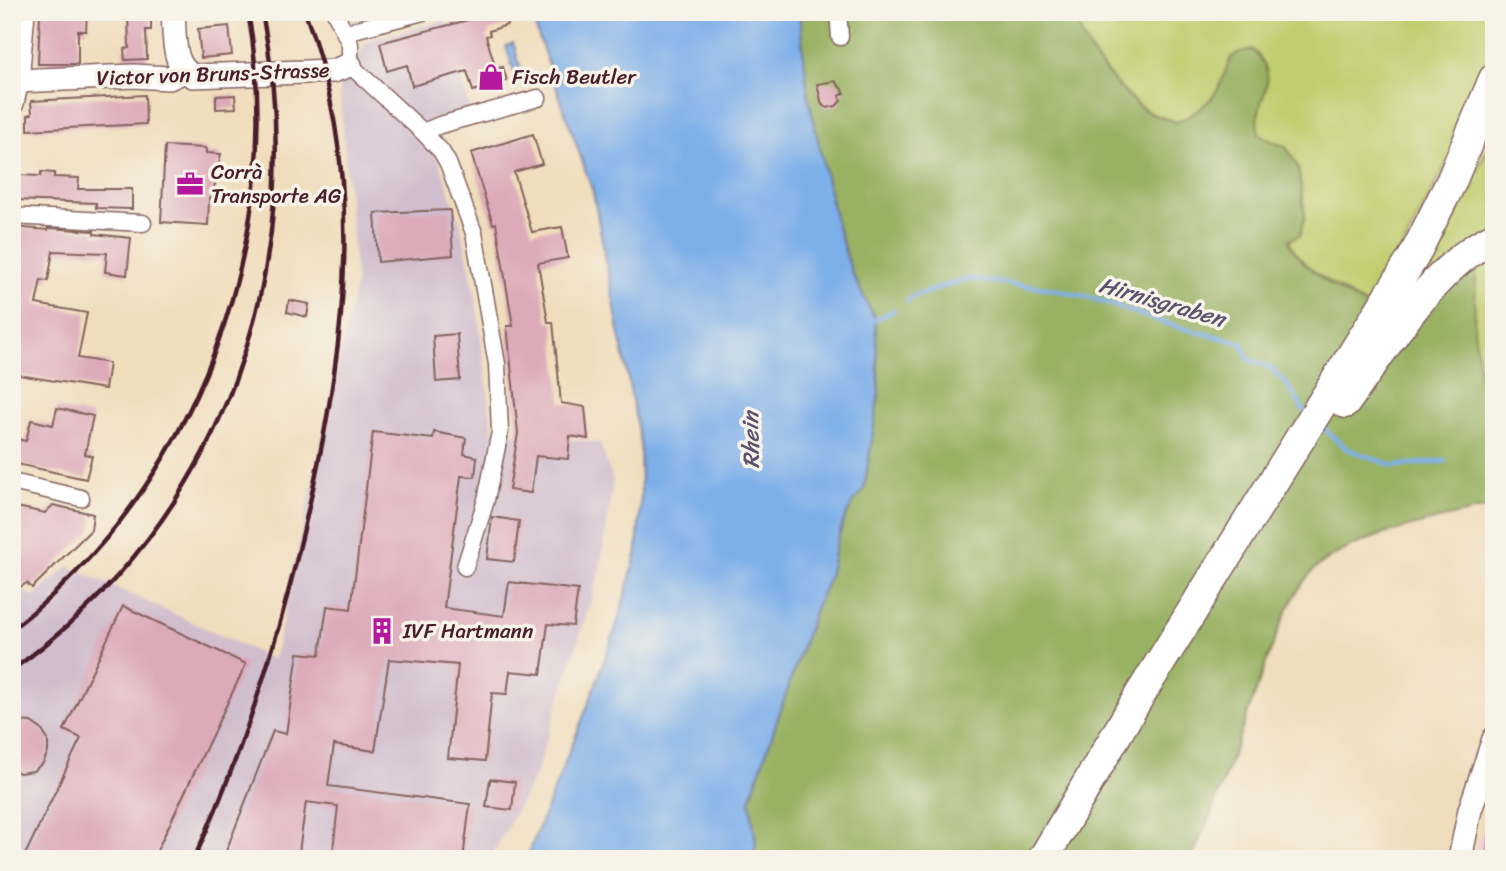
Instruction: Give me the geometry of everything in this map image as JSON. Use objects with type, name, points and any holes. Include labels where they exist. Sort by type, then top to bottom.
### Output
[{"type":"highway","points":[[1062,859],[1291,469],[1322,435],[1433,220],[1469,145],[1494,79]]},
{"type":"highway","points":[[1043,859],[1139,698],[1352,379],[1435,242],[1494,117]]},
{"type":"highway","points":[[1352,379],[1450,270],[1473,250],[1494,238]]},
{"type":"street","points":[[14,88],[23,12]]},
{"type":"street","points":[[173,12],[178,61],[185,71]]},
{"type":"street","points":[[335,12],[346,32],[351,49],[350,65]]},
{"type":"street","points":[[346,32],[423,12]]},
{"type":"street","points":[[838,12],[841,37]]},
{"type":"street","name":"Victor von Bruns-Strasse","points":[[14,88],[134,76],[169,78],[185,71],[200,77],[333,71],[350,65],[441,151],[474,233],[497,364],[499,432],[486,500],[465,567]]},
{"type":"street","points":[[423,132],[538,98]]},
{"type":"street","points":[[12,216],[143,223]]},
{"type":"street","points":[[12,482],[81,498]]},
{"type":"street","points":[[1460,859],[1470,810],[1494,739]]},
{"type":"shaded area","points":[[445,20],[470,110],[405,129],[438,158],[460,223],[475,292],[493,431],[600,443],[613,481],[600,572],[535,776],[490,859],[12,859],[12,588],[35,596],[69,566],[274,660],[356,283],[339,84],[367,41]]},
{"type":"shaded area","points":[[1487,823],[1494,823],[1494,859],[1477,859],[1477,843]]},
{"type":"green space","points":[[799,12],[1078,12],[1081,34],[1107,73],[1141,107],[1177,122],[1208,102],[1232,58],[1243,51],[1253,50],[1263,62],[1267,73],[1267,83],[1258,113],[1260,136],[1286,147],[1298,167],[1305,216],[1300,235],[1289,240],[1305,264],[1334,287],[1395,323],[1477,247],[1474,329],[1480,380],[1494,415],[1494,506],[1428,522],[1361,543],[1322,563],[1310,573],[1281,623],[1217,798],[1191,859],[752,859],[756,843],[750,800],[815,609],[829,577],[844,520],[853,502],[864,490],[879,393],[875,319],[852,273],[836,223],[808,96]]},
{"type":"green space","points":[[1078,12],[1494,12],[1494,45],[1458,142],[1371,308],[1312,269],[1294,250],[1289,239],[1305,216],[1298,167],[1286,147],[1260,136],[1255,123],[1260,109],[1231,57],[1218,89],[1206,104],[1177,122],[1160,117],[1130,98],[1107,73],[1081,34]]},
{"type":"green space","points":[[1494,134],[1494,415],[1480,380],[1474,329],[1395,323],[1453,221]]},
{"type":"green space","points":[[1485,834],[1494,835],[1494,859],[1482,859]]},
{"type":"water","name":"Rhein","points":[[530,12],[799,12],[808,95],[836,223],[852,273],[875,319],[879,393],[864,490],[853,502],[844,520],[829,577],[815,609],[750,800],[756,843],[752,859],[523,859],[529,852],[617,625],[637,551],[641,494],[640,442],[593,192]]},
{"type":"water","points":[[513,43],[524,80],[517,82],[506,46]]},
{"type":"building","points":[[40,12],[87,12],[86,31],[78,31],[78,64],[38,64]]},
{"type":"building","points":[[128,12],[151,12],[151,30],[146,30],[147,59],[125,60],[124,49],[129,48]]},
{"type":"building","points":[[503,12],[507,25],[489,31],[490,35],[486,36],[496,69],[503,67],[507,81],[473,91],[467,71],[412,86],[407,65],[387,71],[380,43]]},
{"type":"building","points":[[229,26],[232,55],[201,58],[198,29]]},
{"type":"building","points":[[835,81],[845,93],[839,96],[841,101],[836,106],[827,108],[822,105],[817,84]]},
{"type":"building","points":[[145,95],[146,124],[28,130],[28,115],[32,114],[31,101]]},
{"type":"building","points":[[235,95],[236,108],[216,109],[216,96]]},
{"type":"building","points":[[533,134],[542,164],[514,172],[532,232],[562,227],[568,258],[538,263],[548,322],[553,322],[561,403],[585,407],[588,439],[570,436],[568,459],[536,456],[531,493],[509,490],[518,433],[507,326],[513,326],[496,223],[493,224],[471,153]]},
{"type":"building","points":[[165,146],[206,148],[206,153],[221,154],[212,199],[209,198],[208,225],[161,222]]},
{"type":"building","points":[[41,172],[54,173],[54,177],[79,178],[78,189],[132,189],[132,209],[96,208],[96,203],[14,200],[15,175],[41,176]]},
{"type":"building","points":[[450,210],[453,255],[378,262],[375,213]]},
{"type":"building","points":[[12,227],[94,231],[94,234],[131,238],[127,275],[105,272],[107,253],[53,251],[48,281],[41,280],[36,304],[87,313],[78,358],[109,363],[105,389],[12,374]]},
{"type":"building","points":[[289,300],[309,304],[307,317],[287,312]]},
{"type":"building","points":[[457,334],[460,380],[436,382],[433,336]]},
{"type":"building","points":[[57,408],[93,416],[85,454],[92,456],[86,479],[12,463],[12,438],[26,441],[31,420],[53,425]]},
{"type":"building","name":"IVF Hartmann","points":[[373,432],[433,439],[434,432],[466,438],[464,454],[477,457],[475,477],[461,476],[444,608],[504,616],[509,582],[578,590],[573,626],[548,624],[541,674],[510,671],[507,694],[492,693],[485,761],[448,758],[458,665],[389,659],[375,751],[334,745],[328,786],[470,804],[463,859],[332,859],[338,806],[306,802],[298,859],[223,859],[273,731],[286,734],[298,653],[320,655],[327,606],[351,609]]},
{"type":"building","points":[[53,505],[93,514],[91,530],[32,588],[27,583],[20,587],[12,585],[12,506],[45,513]]},
{"type":"building","points":[[492,517],[519,521],[514,562],[487,559]]},
{"type":"building","points":[[123,606],[246,664],[153,859],[23,859],[81,738],[64,730]]},
{"type":"building","points":[[18,721],[31,722],[41,729],[48,740],[48,752],[43,763],[33,771],[20,773],[12,770],[12,724]]},
{"type":"building","points":[[490,779],[515,782],[512,810],[486,807]]},
{"type":"waterway","name":"Hirnisgraben","points":[[907,301],[914,296],[968,279],[1048,288],[1092,298],[1174,326],[1242,343],[1248,359],[1271,368],[1289,387],[1304,411]]},
{"type":"waterway","name":"Hirnisgraben","points":[[873,321],[894,310]]},
{"type":"waterway","name":"Hirnisgraben","points":[[1321,426],[1347,449],[1394,466],[1445,461]]},
{"type":"railway","points":[[12,629],[76,572],[132,505],[178,432],[214,353],[240,270],[254,184],[257,98],[248,12]]},
{"type":"railway","points":[[12,670],[86,609],[148,539],[198,462],[236,379],[261,291],[274,200],[274,106],[262,12]]},
{"type":"railway","points":[[194,859],[247,728],[288,594],[323,440],[341,317],[343,196],[337,135],[324,74],[305,12]]},
{"type":"place","name":"Fisch Beutler","points":[[491,77]]},
{"type":"place","name":"Corrà Transporte AG","points":[[190,184]]},
{"type":"place","name":"IVF Hartmann","points":[[382,631]]}]
